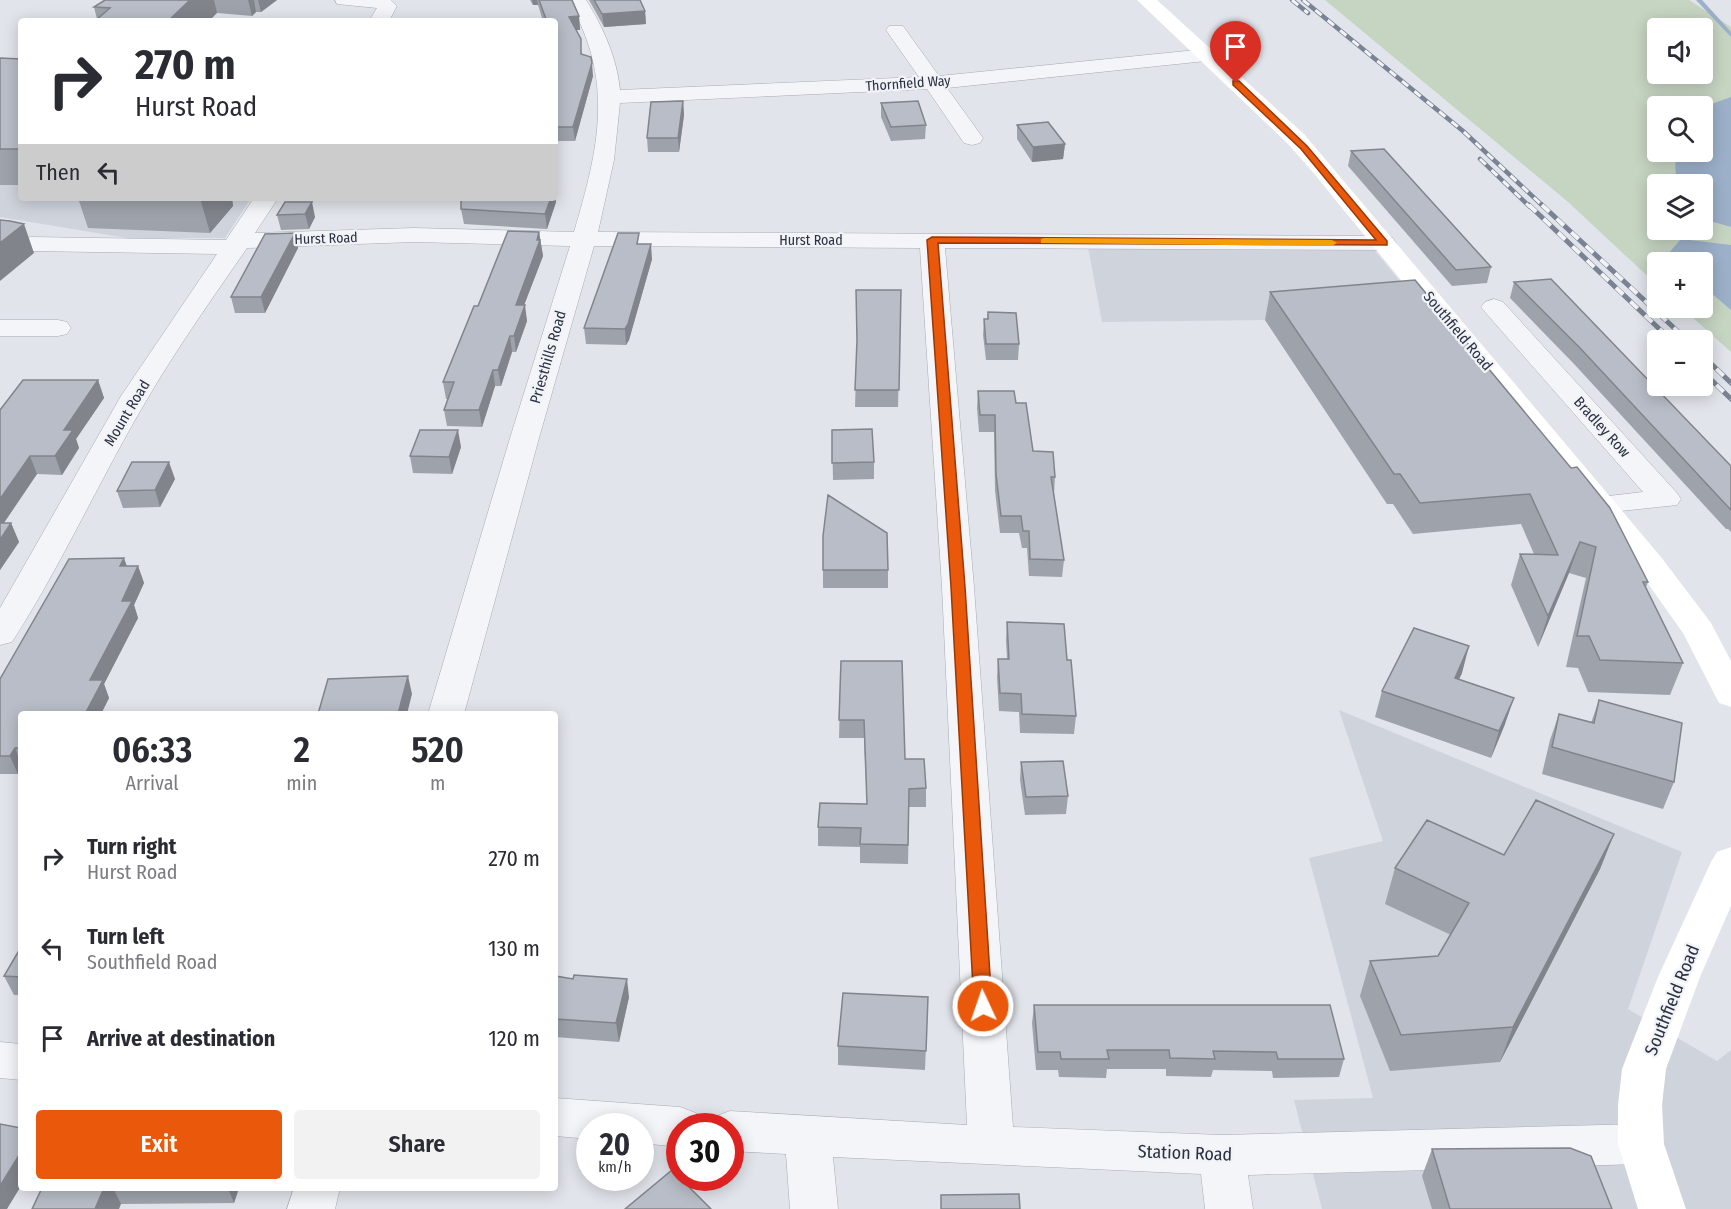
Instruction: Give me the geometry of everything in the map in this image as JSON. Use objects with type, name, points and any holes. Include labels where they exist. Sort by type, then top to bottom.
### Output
[{"type":"main road","name":"Southfield Road","points":[[1146,0],[1304,147],[1650,564],[1696,627],[1712,653],[1731,695]]},
{"type":"main road","name":"Southfield Road","points":[[1662,1209],[1641,1144],[1640,1105],[1644,1069],[1679,977],[1731,861]]},
{"type":"street","points":[[345,0],[382,3],[388,6],[381,18]]},
{"type":"street","name":"Priesthills Road","points":[[447,711],[603,159],[610,97],[605,68],[595,38],[577,0]]},
{"type":"street","points":[[896,30],[972,138]]},
{"type":"street","name":"Thornfield Way","points":[[610,97],[932,83],[1206,55]]},
{"type":"street","name":"Mount Road","points":[[0,634],[29,588],[135,396],[264,201]]},
{"type":"street","name":"Hurst Road","points":[[31,244],[237,244],[414,235],[582,239],[1384,243]]},
{"type":"street","points":[[932,240],[958,587],[991,1146]]},
{"type":"street","name":"Bradley Row","points":[[1494,307],[1666,499],[1602,504]]},
{"type":"street","points":[[0,328],[58,328]]},
{"type":"street","points":[[0,1060],[18,1062]]},
{"type":"street","points":[[558,1117],[666,1126]]},
{"type":"street","name":"Station Road","points":[[744,1132],[991,1146],[1222,1155],[1641,1144]]},
{"type":"street","points":[[808,1137],[814,1209]]},
{"type":"street","points":[[1222,1155],[1229,1209]]},
{"type":"street","points":[[311,1209],[316,1191]]},
{"type":"shaded area","points":[[0,71],[18,72],[18,201],[249,201],[225,238],[127,238],[0,217]]},
{"type":"shaded area","points":[[1371,246],[1570,487],[1387,504],[1265,320],[1102,322],[1088,247]]},
{"type":"shaded area","points":[[1339,710],[1682,852],[1628,1009],[1717,1061],[1731,1050],[1731,1209],[1322,1209],[1294,1100],[1373,1098],[1309,858],[1383,841]]},
{"type":"green space","points":[[1325,0],[1689,0],[1731,27],[1731,352],[1713,336],[1713,330],[1706,330],[1693,318],[1713,318],[1713,252],[1647,252],[1647,276],[1567,201]]},
{"type":"water","points":[[1731,97],[1731,227],[1713,222],[1713,174],[1676,174],[1675,162],[1713,162],[1713,103]]},
{"type":"water","points":[[1680,240],[1731,245],[1731,310],[1713,295],[1713,252],[1670,252]]},
{"type":"building","points":[[105,0],[190,0],[171,18],[98,18],[110,8],[94,7]]},
{"type":"building","points":[[539,0],[572,0],[579,16],[569,17],[581,39],[581,54],[591,57],[592,63],[573,127],[558,127],[558,18],[546,18]]},
{"type":"building","points":[[594,0],[640,0],[645,11],[602,14]]},
{"type":"building","points":[[0,58],[18,59],[18,149],[0,149]]},
{"type":"building","points":[[683,101],[678,138],[647,138],[651,102]]},
{"type":"building","points":[[918,101],[926,125],[891,127],[881,103]]},
{"type":"building","points":[[1048,122],[1065,144],[1033,147],[1017,125]]},
{"type":"building","points":[[1384,149],[1491,267],[1456,270],[1351,151]]},
{"type":"building","points":[[461,201],[550,201],[545,214],[461,209]]},
{"type":"building","points":[[285,202],[312,202],[305,214],[277,215]]},
{"type":"building","points":[[0,220],[10,221],[24,224],[0,243]]},
{"type":"building","points":[[508,231],[539,232],[537,240],[540,240],[516,305],[525,305],[514,336],[510,336],[498,370],[493,370],[479,410],[444,410],[454,382],[443,382],[474,306],[478,306]]},
{"type":"building","points":[[295,233],[261,297],[231,297],[265,234]]},
{"type":"building","points":[[618,233],[639,233],[637,244],[651,244],[628,324],[625,329],[584,328]]},
{"type":"building","points":[[1551,279],[1647,379],[1647,396],[1664,396],[1731,466],[1731,510],[1580,348],[1514,282]]},
{"type":"building","points":[[1415,280],[1571,468],[1577,467],[1610,508],[1648,582],[1643,582],[1683,663],[1600,660],[1589,636],[1577,636],[1596,547],[1580,542],[1548,616],[1520,554],[1558,555],[1530,494],[1420,503],[1400,474],[1394,474],[1270,292]]},
{"type":"building","points":[[856,290],[901,290],[899,390],[855,390]]},
{"type":"building","points":[[988,312],[1016,313],[1019,344],[986,344],[984,319],[988,319]]},
{"type":"building","points":[[23,380],[98,380],[64,430],[73,430],[55,456],[30,456],[0,499],[0,410]]},
{"type":"building","points":[[978,391],[1014,391],[1016,403],[1026,403],[1033,451],[1053,452],[1055,477],[1051,477],[1064,560],[1030,559],[1029,531],[1023,531],[1021,516],[1001,516],[996,474],[995,415],[980,415]]},
{"type":"building","points":[[872,429],[874,462],[832,463],[832,430]]},
{"type":"building","points":[[420,430],[458,430],[449,457],[410,456]]},
{"type":"building","points":[[132,462],[169,462],[155,490],[117,491]]},
{"type":"building","points":[[828,495],[887,533],[888,570],[823,570],[823,536]]},
{"type":"building","points":[[0,523],[11,523],[0,540]]},
{"type":"building","points":[[124,558],[120,566],[138,566],[122,601],[132,601],[90,680],[103,680],[87,711],[18,711],[18,748],[15,748],[10,756],[0,756],[0,679],[69,559]]},
{"type":"building","points":[[1007,622],[1064,624],[1067,660],[1071,660],[1076,716],[1022,714],[1021,694],[1000,693],[998,659],[1009,659]]},
{"type":"building","points":[[1414,628],[1469,646],[1455,678],[1514,698],[1499,731],[1382,691]]},
{"type":"building","points":[[841,661],[902,661],[905,759],[924,759],[926,788],[909,789],[908,845],[860,844],[861,828],[818,827],[820,803],[867,804],[864,720],[839,720]]},
{"type":"building","points":[[408,676],[399,711],[319,711],[328,679]]},
{"type":"building","points":[[1599,700],[1682,723],[1674,782],[1552,747],[1559,714],[1594,723]]},
{"type":"building","points":[[1063,761],[1068,796],[1026,797],[1021,762]]},
{"type":"building","points":[[1536,800],[1614,834],[1513,1027],[1401,1035],[1370,961],[1438,956],[1469,903],[1395,868],[1427,820],[1504,855]]},
{"type":"building","points":[[18,952],[18,977],[4,976]]},
{"type":"building","points":[[574,975],[627,979],[616,1023],[558,1019],[558,976],[573,979]]},
{"type":"building","points":[[843,993],[928,997],[926,1051],[838,1046]]},
{"type":"building","points":[[1034,1005],[1330,1005],[1344,1059],[1278,1059],[1276,1052],[1213,1051],[1215,1059],[1170,1058],[1169,1050],[1107,1050],[1109,1059],[1061,1059],[1060,1052],[1038,1052]]},
{"type":"building","points":[[0,1124],[18,1127],[18,1157],[0,1186]]},
{"type":"building","points":[[1570,1148],[1591,1156],[1612,1209],[1450,1209],[1432,1149]]},
{"type":"building","points":[[666,1175],[666,1191],[693,1191],[711,1209],[625,1209],[647,1191],[654,1191],[654,1185]]},
{"type":"building","points":[[41,1191],[103,1191],[95,1209],[32,1209]]},
{"type":"building","points":[[1019,1194],[1020,1209],[941,1209],[941,1195]]},
{"type":"waterway","points":[[1699,0],[1731,35]]},
{"type":"railway","points":[[1292,0],[1308,13]]},
{"type":"railway","points":[[1303,0],[1463,131],[1544,207]]},
{"type":"railway","points":[[1480,159],[1530,207]]},
{"type":"railway","points":[[1529,205],[1660,330]]},
{"type":"railway","points":[[1542,205],[1676,330]]},
{"type":"railway","points":[[1713,366],[1731,383]]},
{"type":"railway","points":[[1713,382],[1731,399]]},
{"type":"slow traffic","points":[[1044,241],[1332,243]]},
{"type":"route","points":[[983,1006],[958,587],[932,240],[1384,243],[1304,147],[1236,83]]}]
